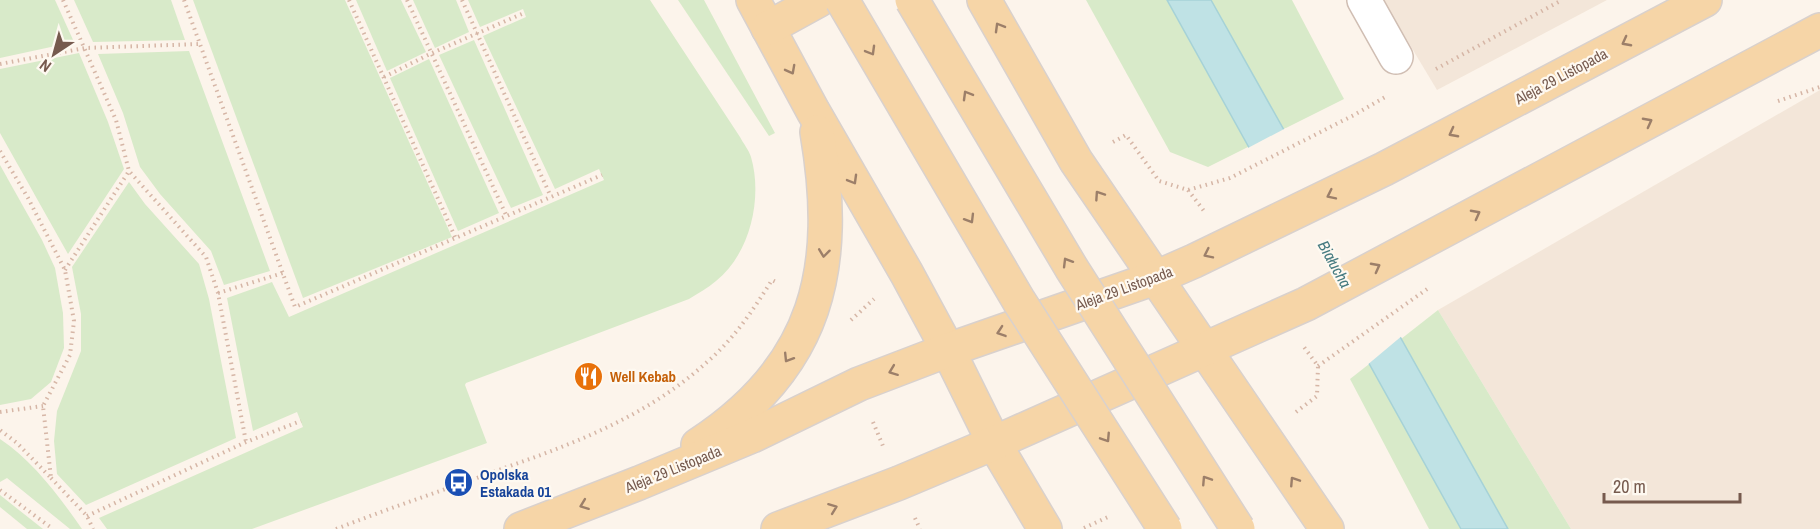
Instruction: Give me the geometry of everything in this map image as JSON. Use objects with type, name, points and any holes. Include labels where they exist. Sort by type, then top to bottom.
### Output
[{"type":"main road","points":[[753,0],[948,350],[994,443],[1045,529]]},
{"type":"main road","points":[[768,28],[819,0]]},
{"type":"main road","points":[[842,0],[1019,301],[1165,529]]},
{"type":"main road","points":[[912,0],[1072,270],[1238,529]]},
{"type":"main road","points":[[984,0],[1076,161],[1327,529]]},
{"type":"main road","name":"Aleja 29 Listopada","points":[[521,529],[752,436],[859,384],[948,350],[1155,278],[1383,169],[1684,5]]},
{"type":"main road","points":[[778,529],[899,483],[994,443],[1205,351],[1306,304],[1820,30]]},
{"type":"main road","points":[[639,483],[739,415],[760,395],[797,344],[813,306],[826,243],[823,171],[813,111]]},
{"type":"street","points":[[1364,0],[1396,57]]},
{"type":"path","points":[[63,0],[116,120],[129,171],[206,258],[218,294],[246,442]]},
{"type":"path","points":[[184,0],[295,306],[602,176]]},
{"type":"path","points":[[349,0],[456,239]]},
{"type":"path","points":[[407,0],[507,217]]},
{"type":"path","points":[[462,0],[551,197]]},
{"type":"path","points":[[1430,72],[1562,0]]},
{"type":"path","points":[[384,77],[432,53],[524,13]]},
{"type":"path","points":[[0,64],[84,48],[200,44]]},
{"type":"path","points":[[1188,190],[1230,178],[1391,94]]},
{"type":"path","points":[[1126,135],[1159,181],[1188,190],[1195,198]]},
{"type":"path","points":[[0,151],[28,198],[64,270],[74,321],[70,355],[43,406],[51,478]]},
{"type":"path","points":[[64,270],[129,171]]},
{"type":"path","points":[[218,294],[283,273]]},
{"type":"path","points":[[336,529],[554,451],[612,426],[647,407],[680,385],[734,336],[772,280]]},
{"type":"path","points":[[1318,366],[1435,283]]},
{"type":"path","points":[[847,324],[870,302]]},
{"type":"path","points":[[1294,414],[1317,396],[1318,366],[1299,340]]},
{"type":"path","points":[[0,412],[43,406]]},
{"type":"path","points":[[87,516],[246,442],[301,421]]},
{"type":"path","points":[[0,430],[18,443],[87,516],[93,529]]},
{"type":"path","points":[[0,490],[54,529]]},
{"type":"shaded area","points":[[1383,0],[1607,0],[1437,90]]},
{"type":"shaded area","points":[[1820,90],[1820,529],[1571,529],[1438,310]]},
{"type":"green space","points":[[0,0],[55,0],[74,42],[0,58]]},
{"type":"green space","points":[[74,0],[171,0],[185,40],[93,42]]},
{"type":"green space","points":[[193,0],[345,0],[452,237],[303,298]]},
{"type":"green space","points":[[356,0],[401,0],[426,52],[387,71]]},
{"type":"green space","points":[[413,0],[456,0],[469,32],[435,48]]},
{"type":"green space","points":[[468,0],[650,0],[751,157],[754,173],[754,207],[751,224],[738,256],[716,281],[689,299],[466,383],[487,443],[252,529],[107,529],[99,518],[303,427],[297,412],[253,431],[227,298],[272,282],[289,317],[604,180],[599,169],[555,189],[483,36],[526,17],[523,9],[480,27]]},
{"type":"green space","points":[[678,0],[704,0],[775,133],[769,136]]},
{"type":"green space","points":[[1086,0],[1292,0],[1344,99],[1208,167],[1170,152]]},
{"type":"green space","points":[[474,40],[543,195],[511,208],[439,55]]},
{"type":"green space","points":[[189,51],[270,271],[224,285],[211,251],[160,194],[140,167],[123,113],[98,54]]},
{"type":"green space","points":[[79,53],[108,122],[124,169],[68,254],[0,133],[0,69]]},
{"type":"green space","points":[[429,59],[499,213],[458,231],[390,78]]},
{"type":"green space","points":[[0,165],[55,268],[63,313],[64,348],[51,382],[31,399],[0,405]]},
{"type":"green space","points":[[129,182],[145,204],[199,264],[209,299],[236,438],[86,505],[57,474],[54,441],[57,411],[81,351],[81,314],[72,267]]},
{"type":"green space","points":[[1438,310],[1571,529],[1429,529],[1350,379]]},
{"type":"green space","points":[[0,439],[34,468],[82,529],[70,529],[7,478],[0,482]]},
{"type":"green space","points":[[0,495],[43,529],[27,529],[0,507]]},
{"type":"water","name":"Białucha","points":[[1167,0],[1211,0],[1508,529],[1461,529]]},
{"type":"pier","points":[[1286,128],[1403,335],[1366,366],[1246,149]]},
{"type":"place","name":"Well Kebab","points":[[589,376]]},
{"type":"place","name":"Opolska Estakada 01","points":[[459,483]]}]
